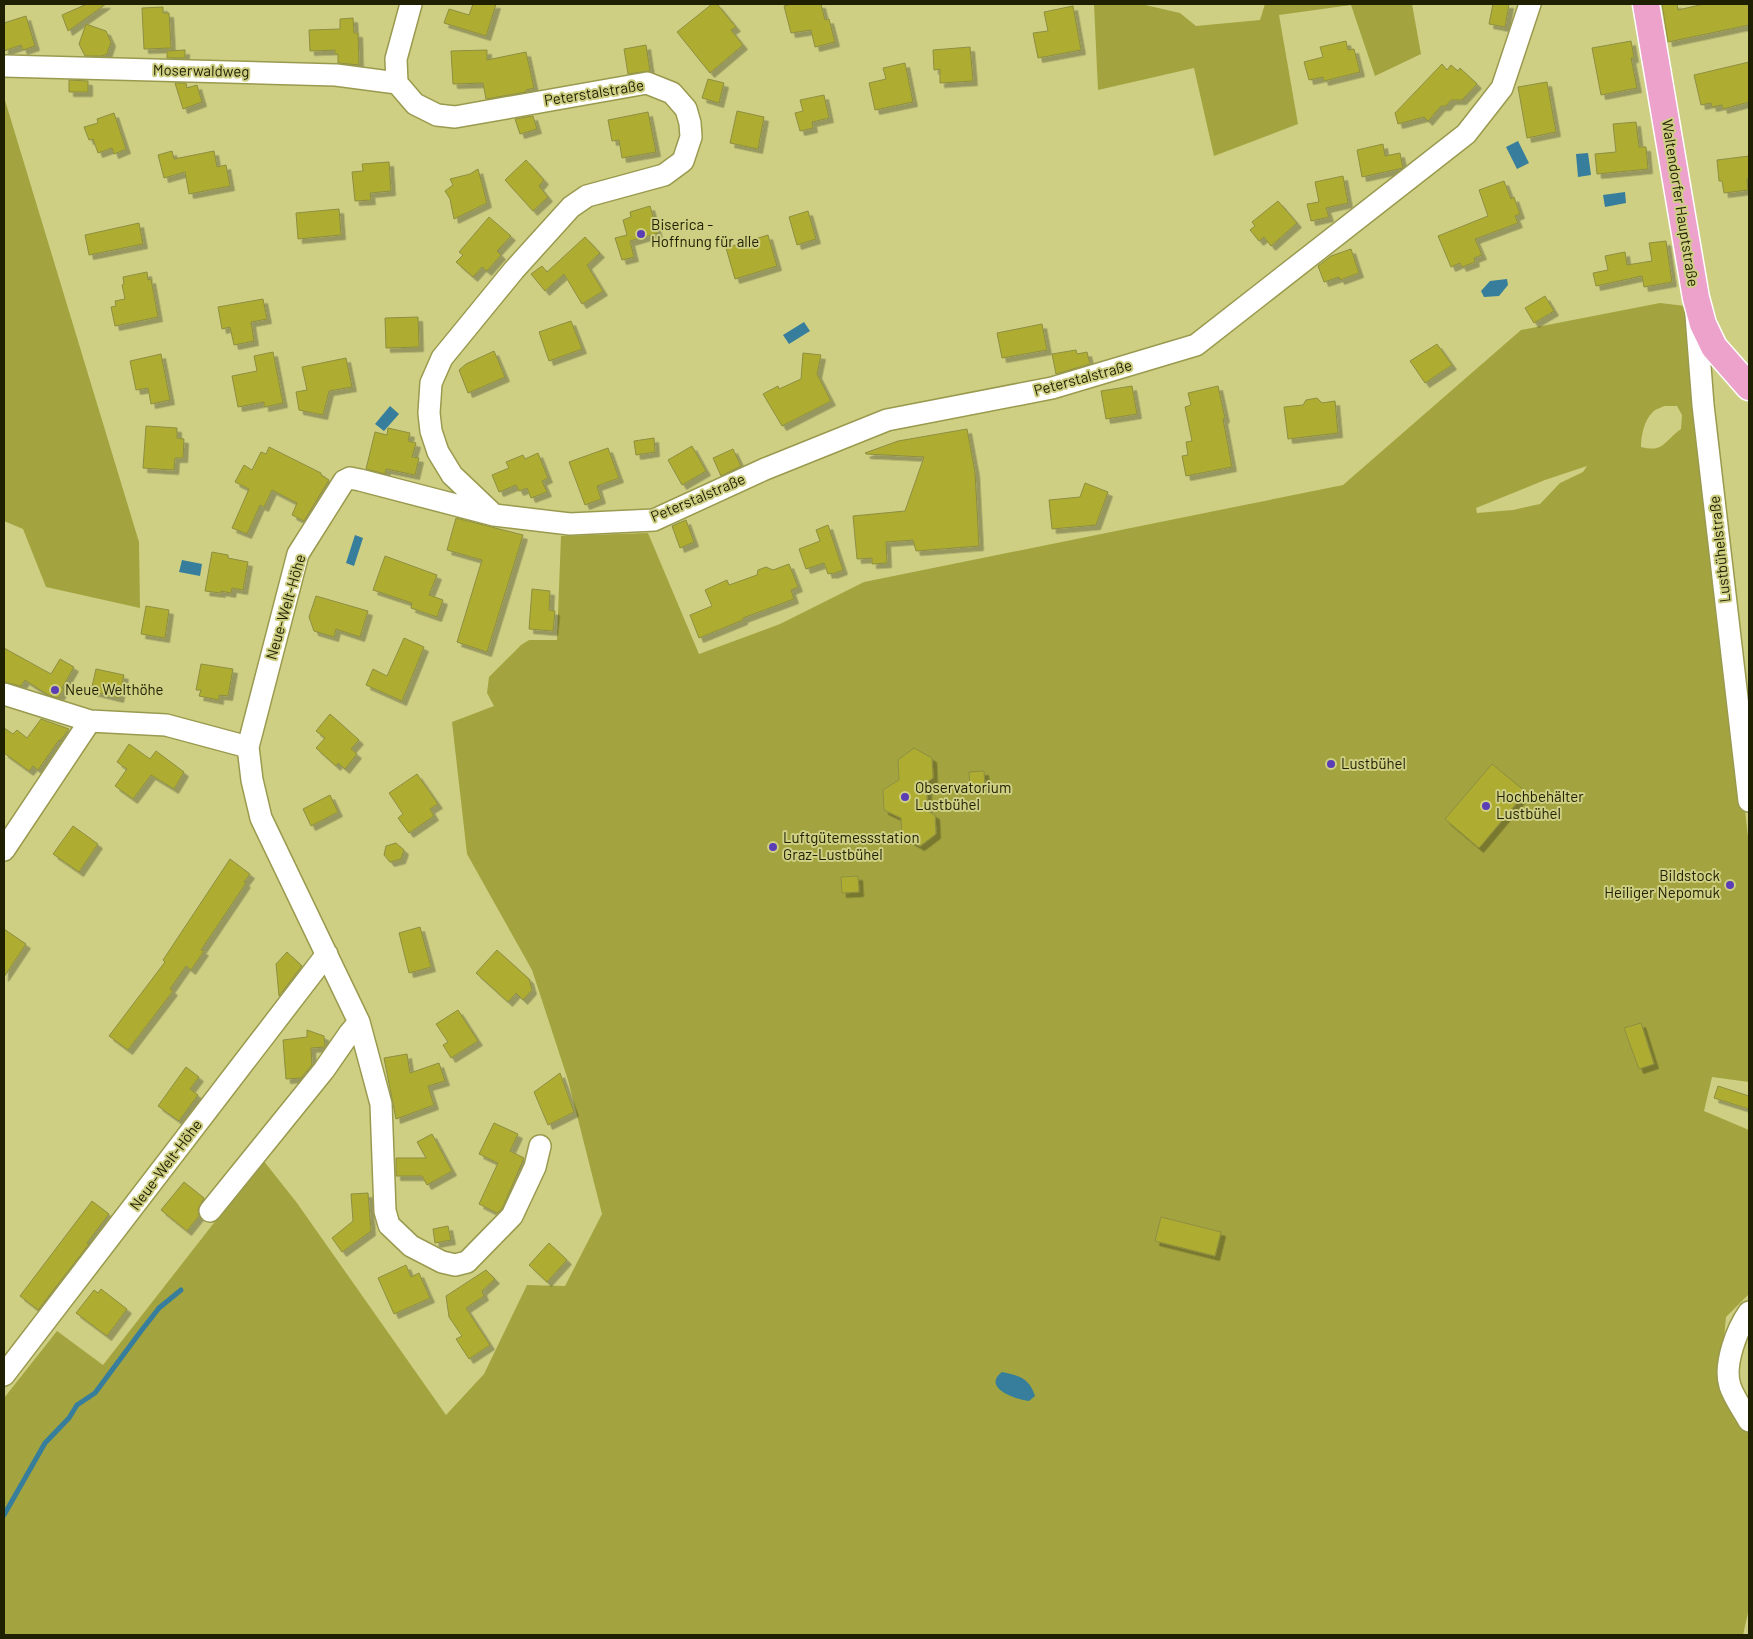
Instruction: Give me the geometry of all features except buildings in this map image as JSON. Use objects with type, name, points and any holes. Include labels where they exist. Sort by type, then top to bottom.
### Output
[{"type":"main road","name":"Waltendorfer Hauptstraße","points":[[1646,4],[1696,298],[1703,324],[1714,347],[1749,387]]},
{"type":"street","points":[[397,83],[396,59],[411,4]]},
{"type":"street","name":"Peterstalstraße","points":[[397,83],[415,104],[437,115],[455,117],[647,83],[672,94],[686,108],[691,137],[683,161],[664,175],[587,196],[571,207],[514,270],[442,358],[431,383],[429,413],[433,438],[438,452],[452,476],[494,515],[570,524],[654,520],[766,469],[887,420],[1052,388],[1196,345],[1466,134],[1502,88],[1530,4]]},
{"type":"street","name":"Moserwaldweg","points":[[4,66],[336,75],[397,83]]},
{"type":"street","name":"Lustbühelstraße","points":[[1696,298],[1704,405],[1749,801]]},
{"type":"street","name":"Neue-Welt-Höhe","points":[[494,515],[360,480],[350,478],[344,480],[298,554],[248,747],[252,780],[261,818],[359,1022],[381,1104],[385,1211],[389,1225],[411,1246],[442,1262],[455,1265],[467,1262],[512,1216],[535,1167],[540,1146]]},
{"type":"street","points":[[4,694],[90,721],[166,725],[248,747]]},
{"type":"street","points":[[4,850],[90,721]]},
{"type":"street","name":"Neue-Welt-Höhe","points":[[4,1375],[327,954]]},
{"type":"street","points":[[210,1211],[324,1070],[359,1022]]},
{"type":"street","points":[[1749,1312],[1742,1322],[1731,1349],[1729,1367],[1730,1386],[1749,1421]]},
{"type":"shaded area","points":[[1094,4],[1141,4],[1180,13],[1196,26],[1260,20],[1265,4],[1412,4],[1421,54],[1375,76],[1351,5],[1279,15],[1298,124],[1214,156],[1194,68],[1098,90]]},
{"type":"shaded area","points":[[4,97],[139,542],[140,608],[46,587],[23,529],[4,521]]},
{"type":"shaded area","points":[[1660,303],[1685,306],[1749,846],[1749,1082],[1712,1077],[1704,1111],[1749,1130],[1749,1294],[1726,1317],[1721,1370],[1734,1406],[1749,1436],[1749,1608],[1743,1635],[4,1635],[4,1398],[57,1331],[103,1365],[263,1160],[297,1203],[446,1415],[484,1374],[527,1285],[565,1286],[602,1214],[568,1080],[532,970],[467,854],[452,722],[494,706],[487,693],[489,677],[521,645],[529,640],[557,640],[561,536],[648,533],[699,654],[780,624],[864,582],[1343,485],[1521,330]],"holes":[[[1664,406],[1677,406],[1682,415],[1681,429],[1659,447],[1641,447],[1645,424],[1654,411]],[[1587,466],[1583,472],[1560,483],[1540,504],[1513,510],[1477,513],[1476,508],[1545,480]],[[914,749],[932,758],[933,778],[918,787],[919,807],[935,815],[936,834],[921,846],[902,836],[901,818],[884,810],[883,790],[899,780],[898,760]],[[858,876],[859,892],[842,893],[841,877]]]},
{"type":"water","points":[[1518,141],[1529,163],[1517,169],[1506,147]]},
{"type":"water","points":[[1588,153],[1591,175],[1578,177],[1576,154]]},
{"type":"water","points":[[1625,192],[1626,203],[1605,207],[1603,195]]},
{"type":"water","points":[[1507,279],[1508,285],[1499,296],[1484,297],[1481,291],[1490,281]]},
{"type":"water","points":[[804,322],[810,331],[789,344],[783,335]]},
{"type":"water","points":[[390,406],[399,414],[384,431],[375,424]]},
{"type":"water","points":[[355,535],[363,538],[354,566],[346,563]]},
{"type":"water","points":[[182,560],[202,564],[200,576],[179,572]]},
{"type":"water","points":[[1002,1372],[1023,1379],[1030,1385],[1035,1396],[1029,1401],[1003,1392],[996,1383],[997,1378]]},
{"type":"waterway","points":[[4,1515],[45,1443],[69,1418],[77,1405],[95,1393],[159,1308],[181,1290]]},
{"type":"place","name":"Biserica - Hoffnung für alle","points":[[641,234]]},
{"type":"place","name":"Neue Welthöhe","points":[[55,690]]},
{"type":"place","name":"Lustbühel","points":[[1331,764]]},
{"type":"place","name":"Observatorium Lustbühel","points":[[905,797]]},
{"type":"place","name":"Hochbehälter Lustbühel","points":[[1486,806]]},
{"type":"place","name":"Luftgütemessstation Graz-Lustbühel","points":[[773,847]]},
{"type":"place","name":"Bildstock Heiliger Nepomuk","points":[[1730,885]]}]
